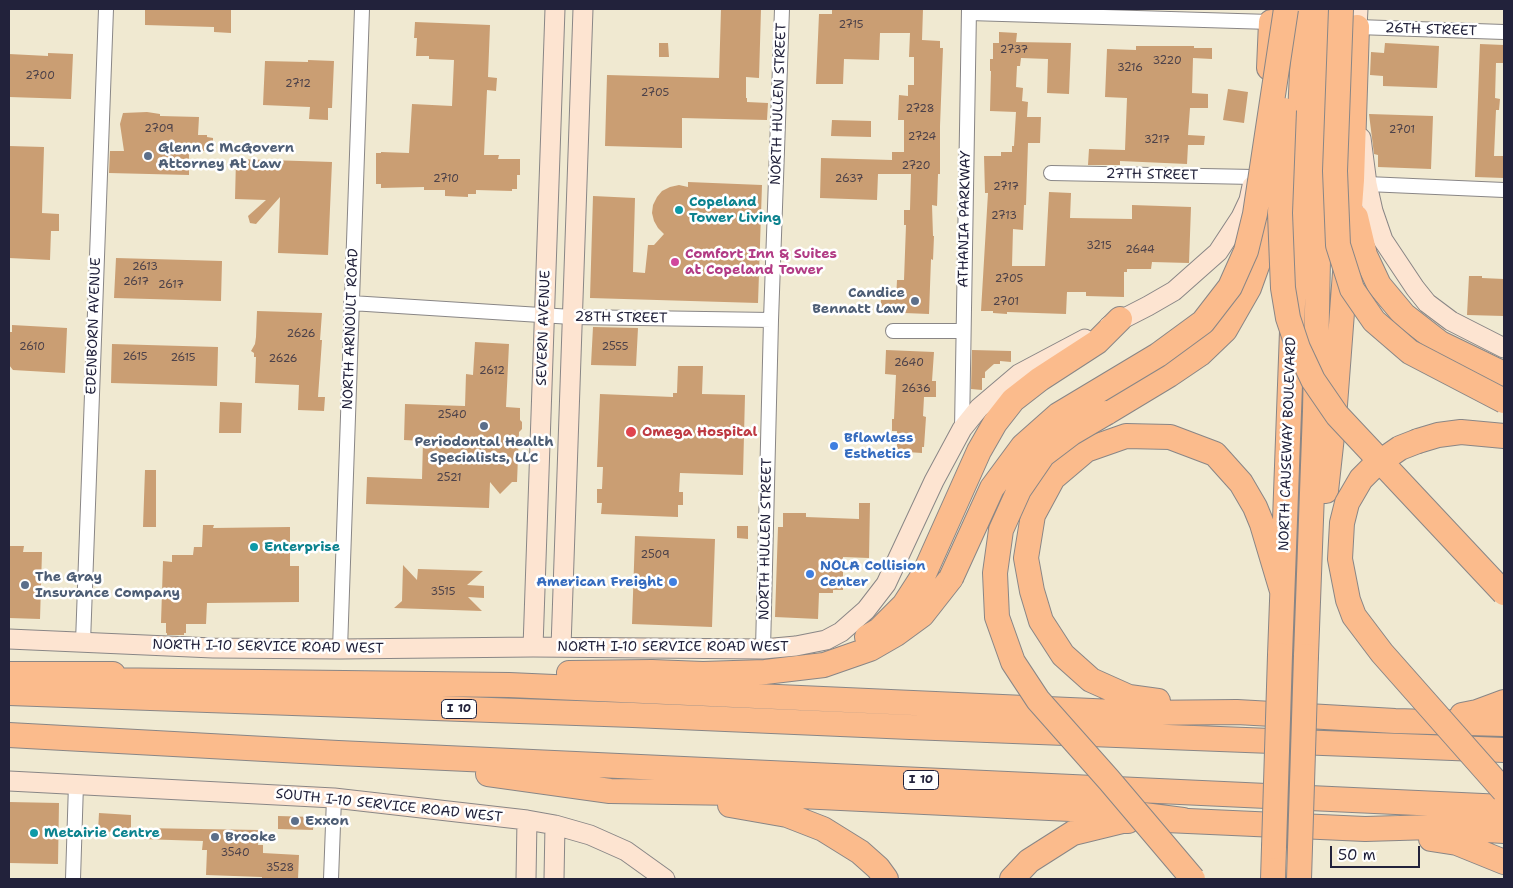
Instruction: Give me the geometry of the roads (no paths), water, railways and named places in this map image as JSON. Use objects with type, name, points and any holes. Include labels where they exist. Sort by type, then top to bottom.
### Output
[{"type":"highway","points":[[1296,9],[1300,115]]},
{"type":"highway","name":"NORTH CAUSEWAY BOULEVARD","points":[[1273,879],[1282,591],[1305,9]]},
{"type":"highway","name":"NORTH CAUSEWAY BOULEVARD","points":[[1298,879],[1308,591],[1324,414],[1323,9]]},
{"type":"highway","points":[[1341,9],[1335,171],[1338,245],[1352,289],[1374,321],[1410,352],[1504,401]]},
{"type":"highway","points":[[1193,879],[1038,700],[1013,662],[997,618],[995,573],[1002,530],[1019,490],[1042,455],[1072,433],[1200,354],[1225,330],[1248,288],[1263,249],[1279,12]]},
{"type":"highway","points":[[9,675],[402,676],[652,672],[703,674],[765,672],[824,665],[870,649],[896,634],[922,615],[951,578],[992,488],[1023,446],[1058,415],[1158,355],[1203,322],[1230,287],[1246,251],[1255,214],[1279,12]]},
{"type":"highway","points":[[1279,12],[1280,213],[1283,288],[1288,318],[1298,348],[1313,380],[1337,415],[1504,592]]},
{"type":"highway","points":[[1358,18],[1355,90],[1360,182],[1356,219],[1365,255],[1379,285],[1404,315],[1440,343],[1504,374]]},
{"type":"highway","points":[[1324,414],[1360,182]]},
{"type":"highway","points":[[824,665],[836,654],[879,630],[904,605],[924,574],[979,451],[995,423],[1013,400],[1040,378],[1097,342],[1120,319]]},
{"type":"highway","points":[[1504,436],[1461,432],[1438,435],[1400,448],[1374,466],[1361,479],[1347,503],[1342,523],[1340,559],[1348,600],[1354,616],[1382,653],[1504,791]]},
{"type":"highway","points":[[1237,712],[1129,697],[1091,680],[1063,655],[1041,621],[1032,590],[1026,558],[1033,515],[1053,478],[1086,450],[1126,436],[1170,437],[1215,454],[1240,483],[1255,507],[1262,524],[1282,591]]},
{"type":"highway","points":[[9,675],[66,680],[509,686],[1137,713],[1237,712],[1504,724]]},
{"type":"highway","name":"I 10","points":[[9,693],[633,715],[910,728],[1504,750]]},
{"type":"highway","points":[[1439,722],[1455,716],[1478,712],[1504,702]]},
{"type":"highway","name":"I 10","points":[[9,735],[338,753],[1504,807]]},
{"type":"highway","points":[[338,753],[610,791],[737,793],[1112,811],[1183,820]]},
{"type":"highway","points":[[660,793],[786,815],[823,829],[860,852],[878,868],[886,879]]},
{"type":"highway","points":[[1012,879],[1029,861],[1074,833],[1122,821],[1183,820],[1365,829],[1433,827],[1504,830]]},
{"type":"highway","points":[[1365,829],[1457,843],[1504,862]]},
{"type":"street","name":"EDENBORN AVENUE","points":[[83,642],[106,9]]},
{"type":"street","name":"NORTH ARNOULT ROAD","points":[[340,649],[362,9]]},
{"type":"street","name":"SEVERN AVENUE","points":[[533,647],[555,9]]},
{"type":"street","name":"SEVERN AVENUE","points":[[561,647],[583,9]]},
{"type":"street","name":"NORTH HULLEN STREET","points":[[763,649],[771,320],[782,9]]},
{"type":"street","points":[[969,11],[1279,12]]},
{"type":"street","name":"ATHANIA PARKWAY","points":[[962,429],[969,11]]},
{"type":"street","name":"NORTH I-10 SERVICE ROAD WEST","points":[[9,639],[213,648],[340,649],[533,647],[763,649],[796,646],[826,640],[841,632],[866,610],[886,584],[934,481],[962,429],[979,408],[1019,374],[1174,291],[1218,252],[1241,216],[1248,200],[1254,177],[1279,12]]},
{"type":"street","name":"26TH STREET","points":[[1358,18],[1504,32]]},
{"type":"street","name":"27TH STREET","points":[[1051,173],[1254,177]]},
{"type":"street","points":[[1504,190],[1360,182],[1383,240],[1427,303],[1451,321],[1504,348]]},
{"type":"street","name":"28TH STREET","points":[[351,303],[544,316],[771,320]]},
{"type":"street","points":[[893,331],[963,331]]},
{"type":"street","points":[[534,578],[563,578]]},
{"type":"street","name":"SOUTH I-10 SERVICE ROAD WEST","points":[[9,781],[334,798],[527,820],[555,825],[590,835],[626,851],[665,879]]},
{"type":"street","points":[[73,879],[76,784]]},
{"type":"street","points":[[331,879],[334,798]]},
{"type":"street","points":[[526,879],[527,820]]},
{"type":"street","points":[[554,879],[555,825]]},
{"type":"place","name":"Glenn C McGovern Attorney At Law","points":[[148,156]]},
{"type":"place","name":"Copeland Tower Living","points":[[679,210]]},
{"type":"place","name":"Comfort Inn & Suites at Copeland Tower","points":[[675,262]]},
{"type":"place","name":"Candice Bennatt Law","points":[[915,301]]},
{"type":"place","name":"Periodontal Health Specialists, LLC","points":[[484,426]]},
{"type":"place","name":"Omega Hospital","points":[[631,432]]},
{"type":"place","name":"Bflawless Esthetics","points":[[834,446]]},
{"type":"place","name":"Enterprise","points":[[254,547]]},
{"type":"place","name":"NOLA Collision Center","points":[[810,574]]},
{"type":"place","name":"American Freight","points":[[673,582]]},
{"type":"place","name":"The Gray Insurance Company","points":[[25,585]]},
{"type":"place","name":"Exxon","points":[[295,821]]},
{"type":"place","name":"Metairie Centre","points":[[34,833]]},
{"type":"place","name":"Brooke","points":[[215,837]]}]
